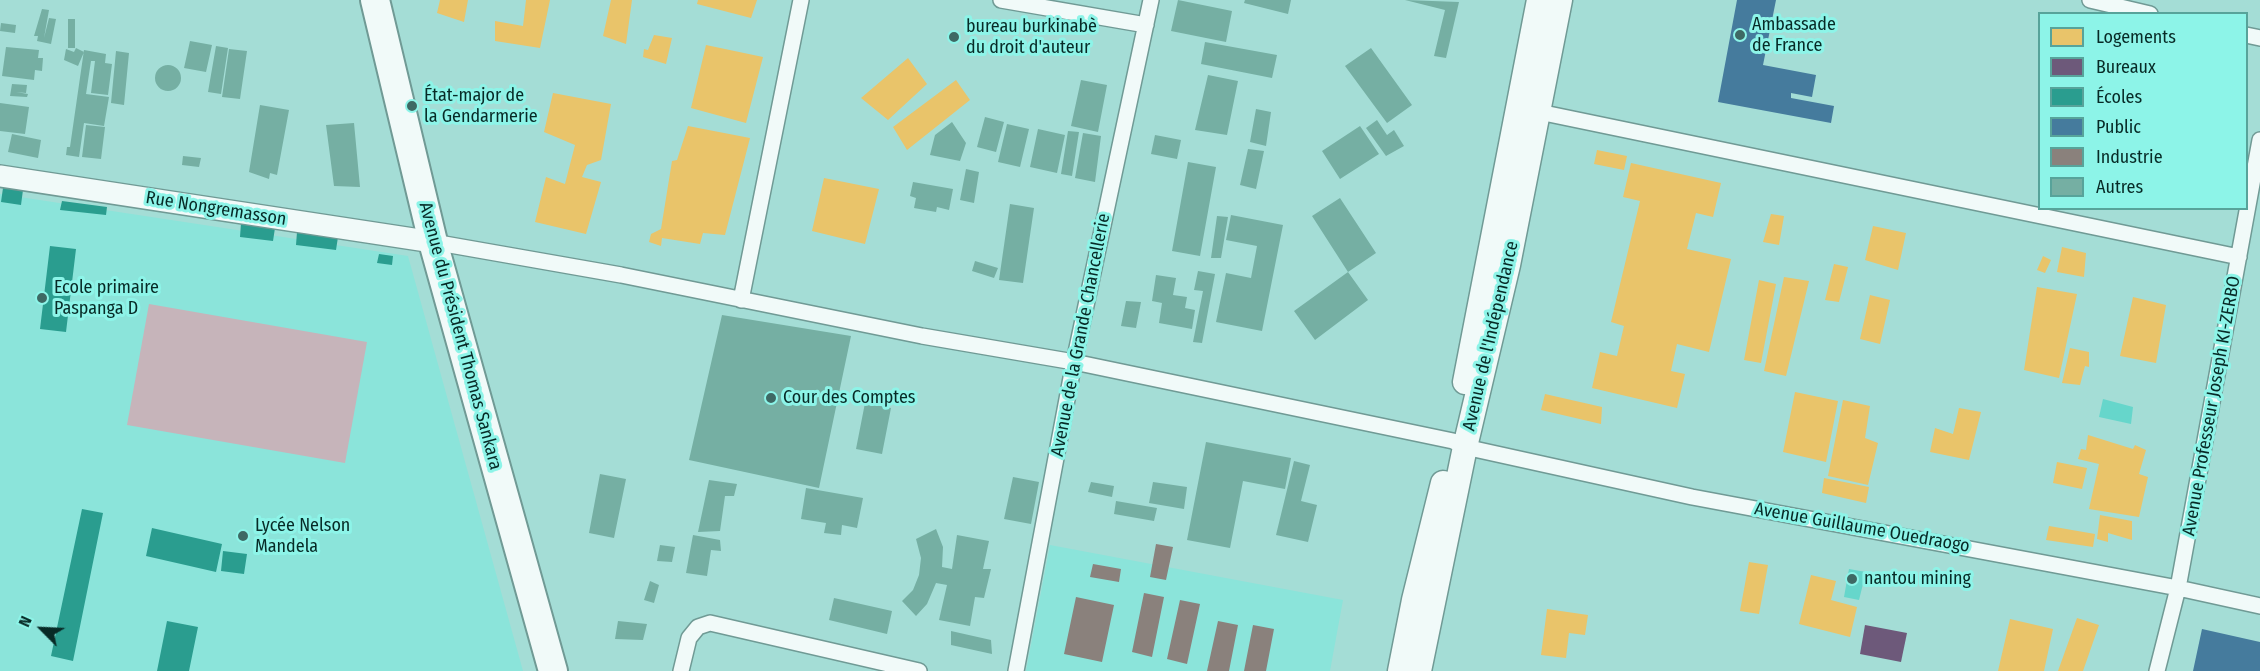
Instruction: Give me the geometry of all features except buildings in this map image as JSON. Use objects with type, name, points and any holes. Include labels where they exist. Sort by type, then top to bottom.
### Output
[{"type":"highway","name":"Avenue du Président Thomas Sankara","points":[[375,0],[433,242],[553,671]]},
{"type":"main road","name":"Avenue de l'Indépendance","points":[[1400,671],[1424,601],[1459,444],[1539,0]]},
{"type":"main road","name":"Avenue de l'Indépendance","points":[[1459,444],[1508,265],[1560,0]]},
{"type":"main road","name":"Avenue de l'Indépendance","points":[[1419,671],[1424,601]]},
{"type":"street","points":[[741,300],[801,0]]},
{"type":"street","points":[[1001,0],[1146,25]]},
{"type":"street","name":"Avenue de la Grande Chancellerie","points":[[1016,671],[1074,362],[1151,0]]},
{"type":"street","points":[[2090,0],[2141,12]]},
{"type":"street","points":[[1539,112],[2239,257]]},
{"type":"street","name":"Avenue Professeur Joseph KI-ZERBO","points":[[2248,207],[2260,140]]},
{"type":"street","name":"Rue Nongremasson","points":[[0,177],[433,242]]},
{"type":"street","name":"Avenue Professeur Joseph KI-ZERBO","points":[[2157,671],[2178,588],[2247,210]]},
{"type":"street","name":"Avenue Guillaume Ouedraogo","points":[[433,242],[621,275],[922,336],[1074,362],[1459,444],[1692,497],[2178,588],[2260,606]]},
{"type":"street","points":[[681,671],[688,638],[698,627],[710,623],[919,671]]},
{"type":"shaded area","name":"Lycée Nelson Mandela","points":[[0,194],[408,256],[523,671],[0,671]]},
{"type":"shaded area","points":[[149,304],[367,342],[345,463],[127,425]]},
{"type":"shaded area","points":[[2103,399],[2133,407],[2131,424],[2099,417]]},
{"type":"shaded area","points":[[1050,545],[1343,600],[1330,671],[1026,671]]},
{"type":"shaded area","points":[[1849,569],[1866,572],[1859,600],[1844,597]]},
{"type":"place","name":"Ambassade de France","points":[[1740,35]]},
{"type":"place","name":"bureau burkinabè du droit d'auteur","points":[[954,37]]},
{"type":"place","name":"État-major de la Gendarmerie","points":[[412,106]]},
{"type":"place","name":"Ecole primaire Paspanga D","points":[[42,298]]},
{"type":"place","name":"Cour des Comptes","points":[[771,398]]},
{"type":"place","name":"Lycée Nelson Mandela","points":[[243,536]]},
{"type":"place","name":"nantou mining","points":[[1852,579]]}]
